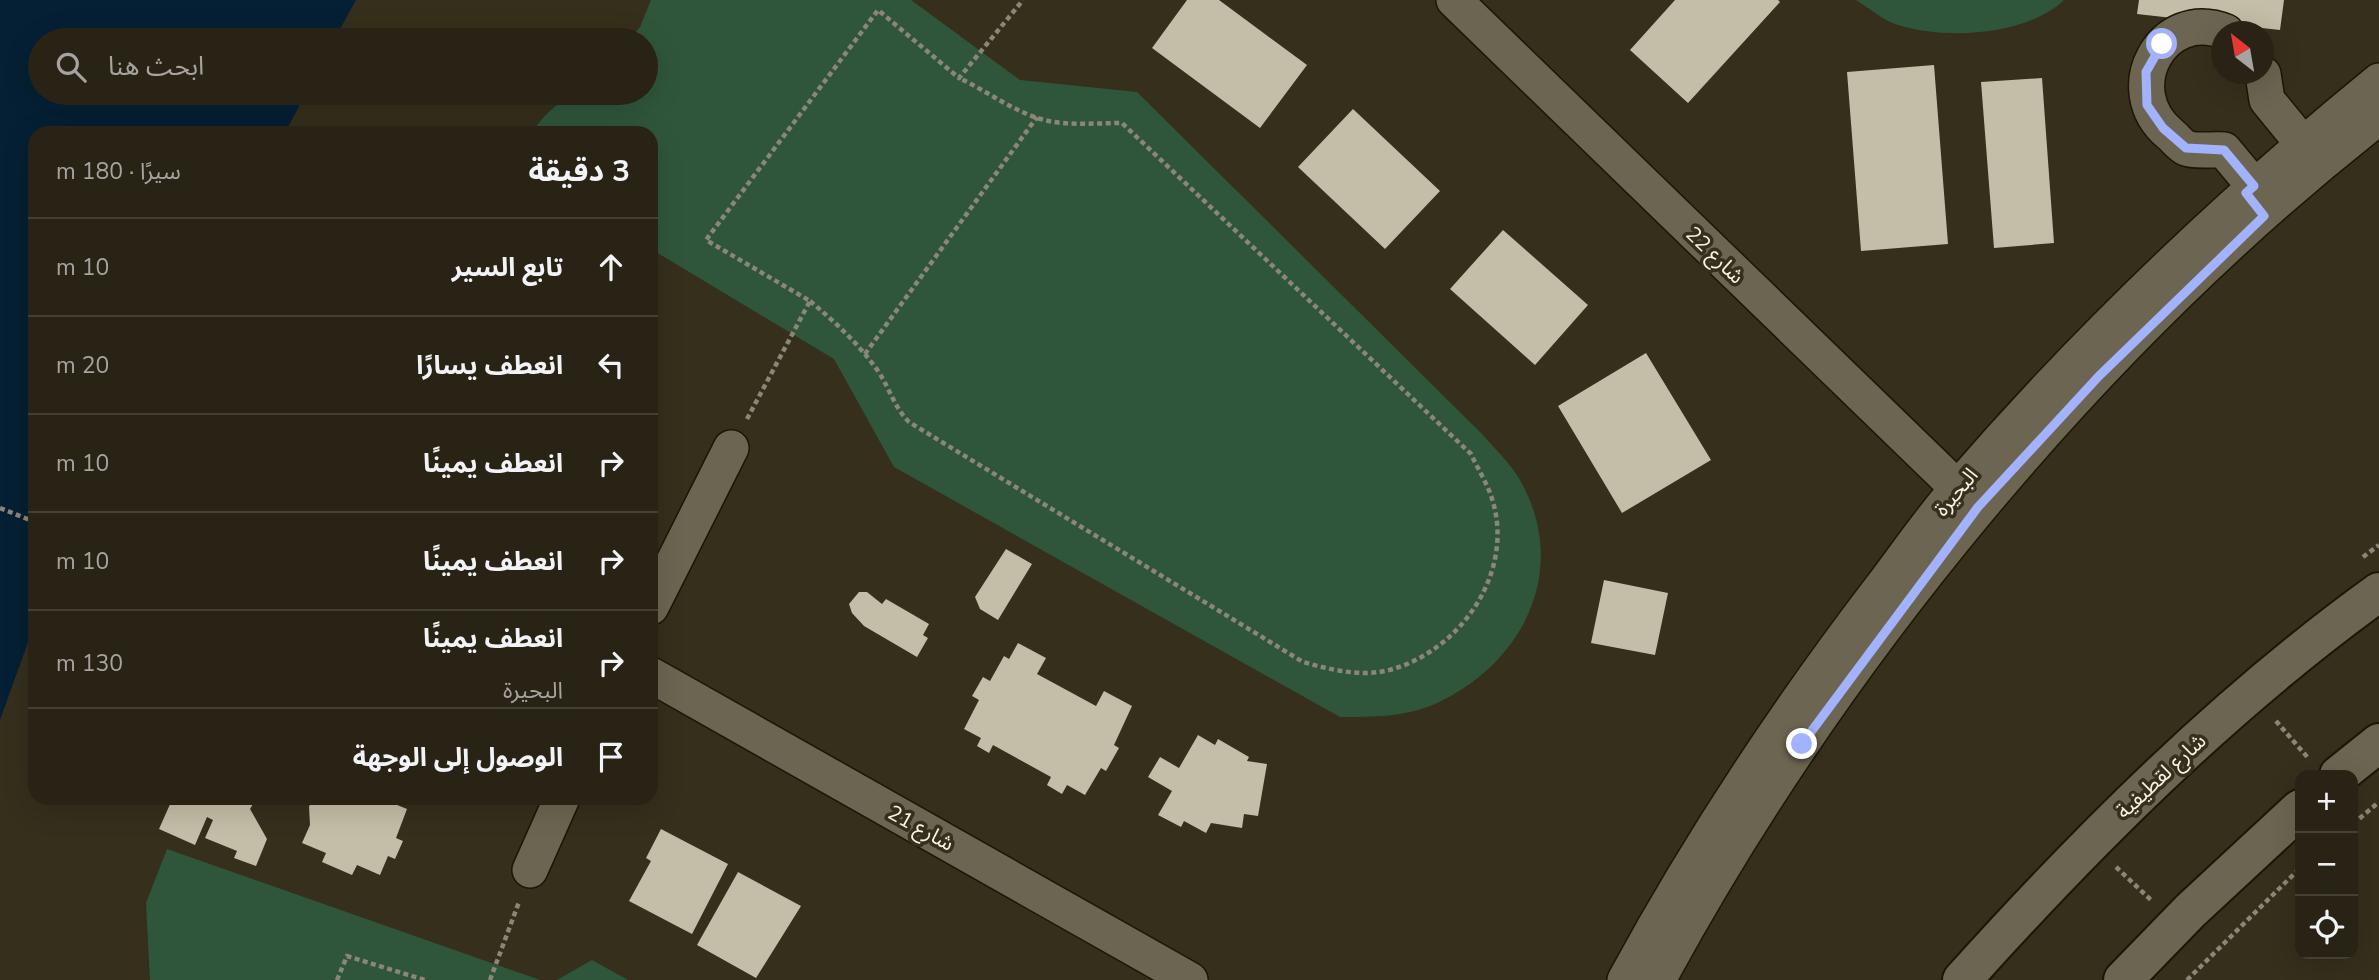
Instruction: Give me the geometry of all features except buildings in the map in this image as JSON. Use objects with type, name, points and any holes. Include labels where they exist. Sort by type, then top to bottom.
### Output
[{"type":"street","name":"شارع 22","points":[[1454,0],[1967,498]]},
{"type":"street","points":[[2211,27],[2182,31],[2162,44],[2146,72],[2147,105],[2163,128],[2186,148],[2224,150],[2255,198]]},
{"type":"street","name":"البحيرة","points":[[1625,980],[1734,820],[1850,628],[1967,498],[2079,355],[2255,198],[2303,144],[2379,81]]},
{"type":"street","points":[[2265,84],[2267,100],[2303,144]]},
{"type":"street","name":"البحيرة","points":[[2255,198],[2379,117]]},
{"type":"street","points":[[658,593],[731,448]]},
{"type":"street","name":"شارع لقطيفية","points":[[1962,980],[2090,842],[2252,694],[2379,592]]},
{"type":"street","name":"شارع 21","points":[[658,679],[1190,980]]},
{"type":"street","points":[[2327,770],[2379,743]]},
{"type":"street","points":[[530,870],[559,805]]},
{"type":"street","points":[[2123,980],[2295,814]]},
{"type":"street","name":"البحيرة","points":[[1658,980],[1734,820]]},
{"type":"path","points":[[959,78],[1023,0]]},
{"type":"path","points":[[878,10],[959,78],[1003,99],[1020,112],[1037,117],[1068,122],[1122,123],[1471,454],[1491,495],[1497,539],[1488,583],[1466,622],[1432,652],[1391,670],[1346,673],[1303,663],[909,422],[896,408],[881,375],[854,338],[810,301],[706,240],[878,10]]},
{"type":"path","points":[[865,354],[1037,117]]},
{"type":"path","points":[[731,448],[810,301]]},
{"type":"path","points":[[0,509],[28,519]]},
{"type":"path","points":[[2252,694],[2327,770]]},
{"type":"path","points":[[2358,820],[2379,802]]},
{"type":"path","points":[[2090,842],[2177,925]]},
{"type":"path","points":[[490,980],[530,870]]},
{"type":"path","points":[[2187,980],[2295,873]]},
{"type":"path","points":[[337,980],[347,956],[425,980]]},
{"type":"green space","points":[[651,0],[911,0],[1020,80],[1137,92],[1508,462],[1520,480],[1535,514],[1541,547],[1539,580],[1530,611],[1514,639],[1493,665],[1466,687],[1435,704],[1400,714],[1340,717],[894,467],[834,359],[658,253],[658,126],[537,126],[558,105],[658,105],[658,28],[640,27]]},
{"type":"green space","points":[[1856,0],[2064,0],[2029,21],[1985,32],[1962,33],[1917,30],[1898,25]]},
{"type":"green space","points":[[167,849],[540,980],[150,980],[146,903]]},
{"type":"green space","points":[[592,960],[628,980],[557,980]]},
{"type":"water","points":[[0,0],[356,0],[341,28],[28,28],[28,105],[300,105],[289,126],[28,126],[28,642],[0,720]]},
{"type":"route","points":[[1802,744],[1881,634],[1978,507],[2099,376],[2169,305],[2264,216],[2246,193],[2254,186],[2224,150],[2186,148],[2163,128],[2147,105],[2146,72],[2162,44]]}]
